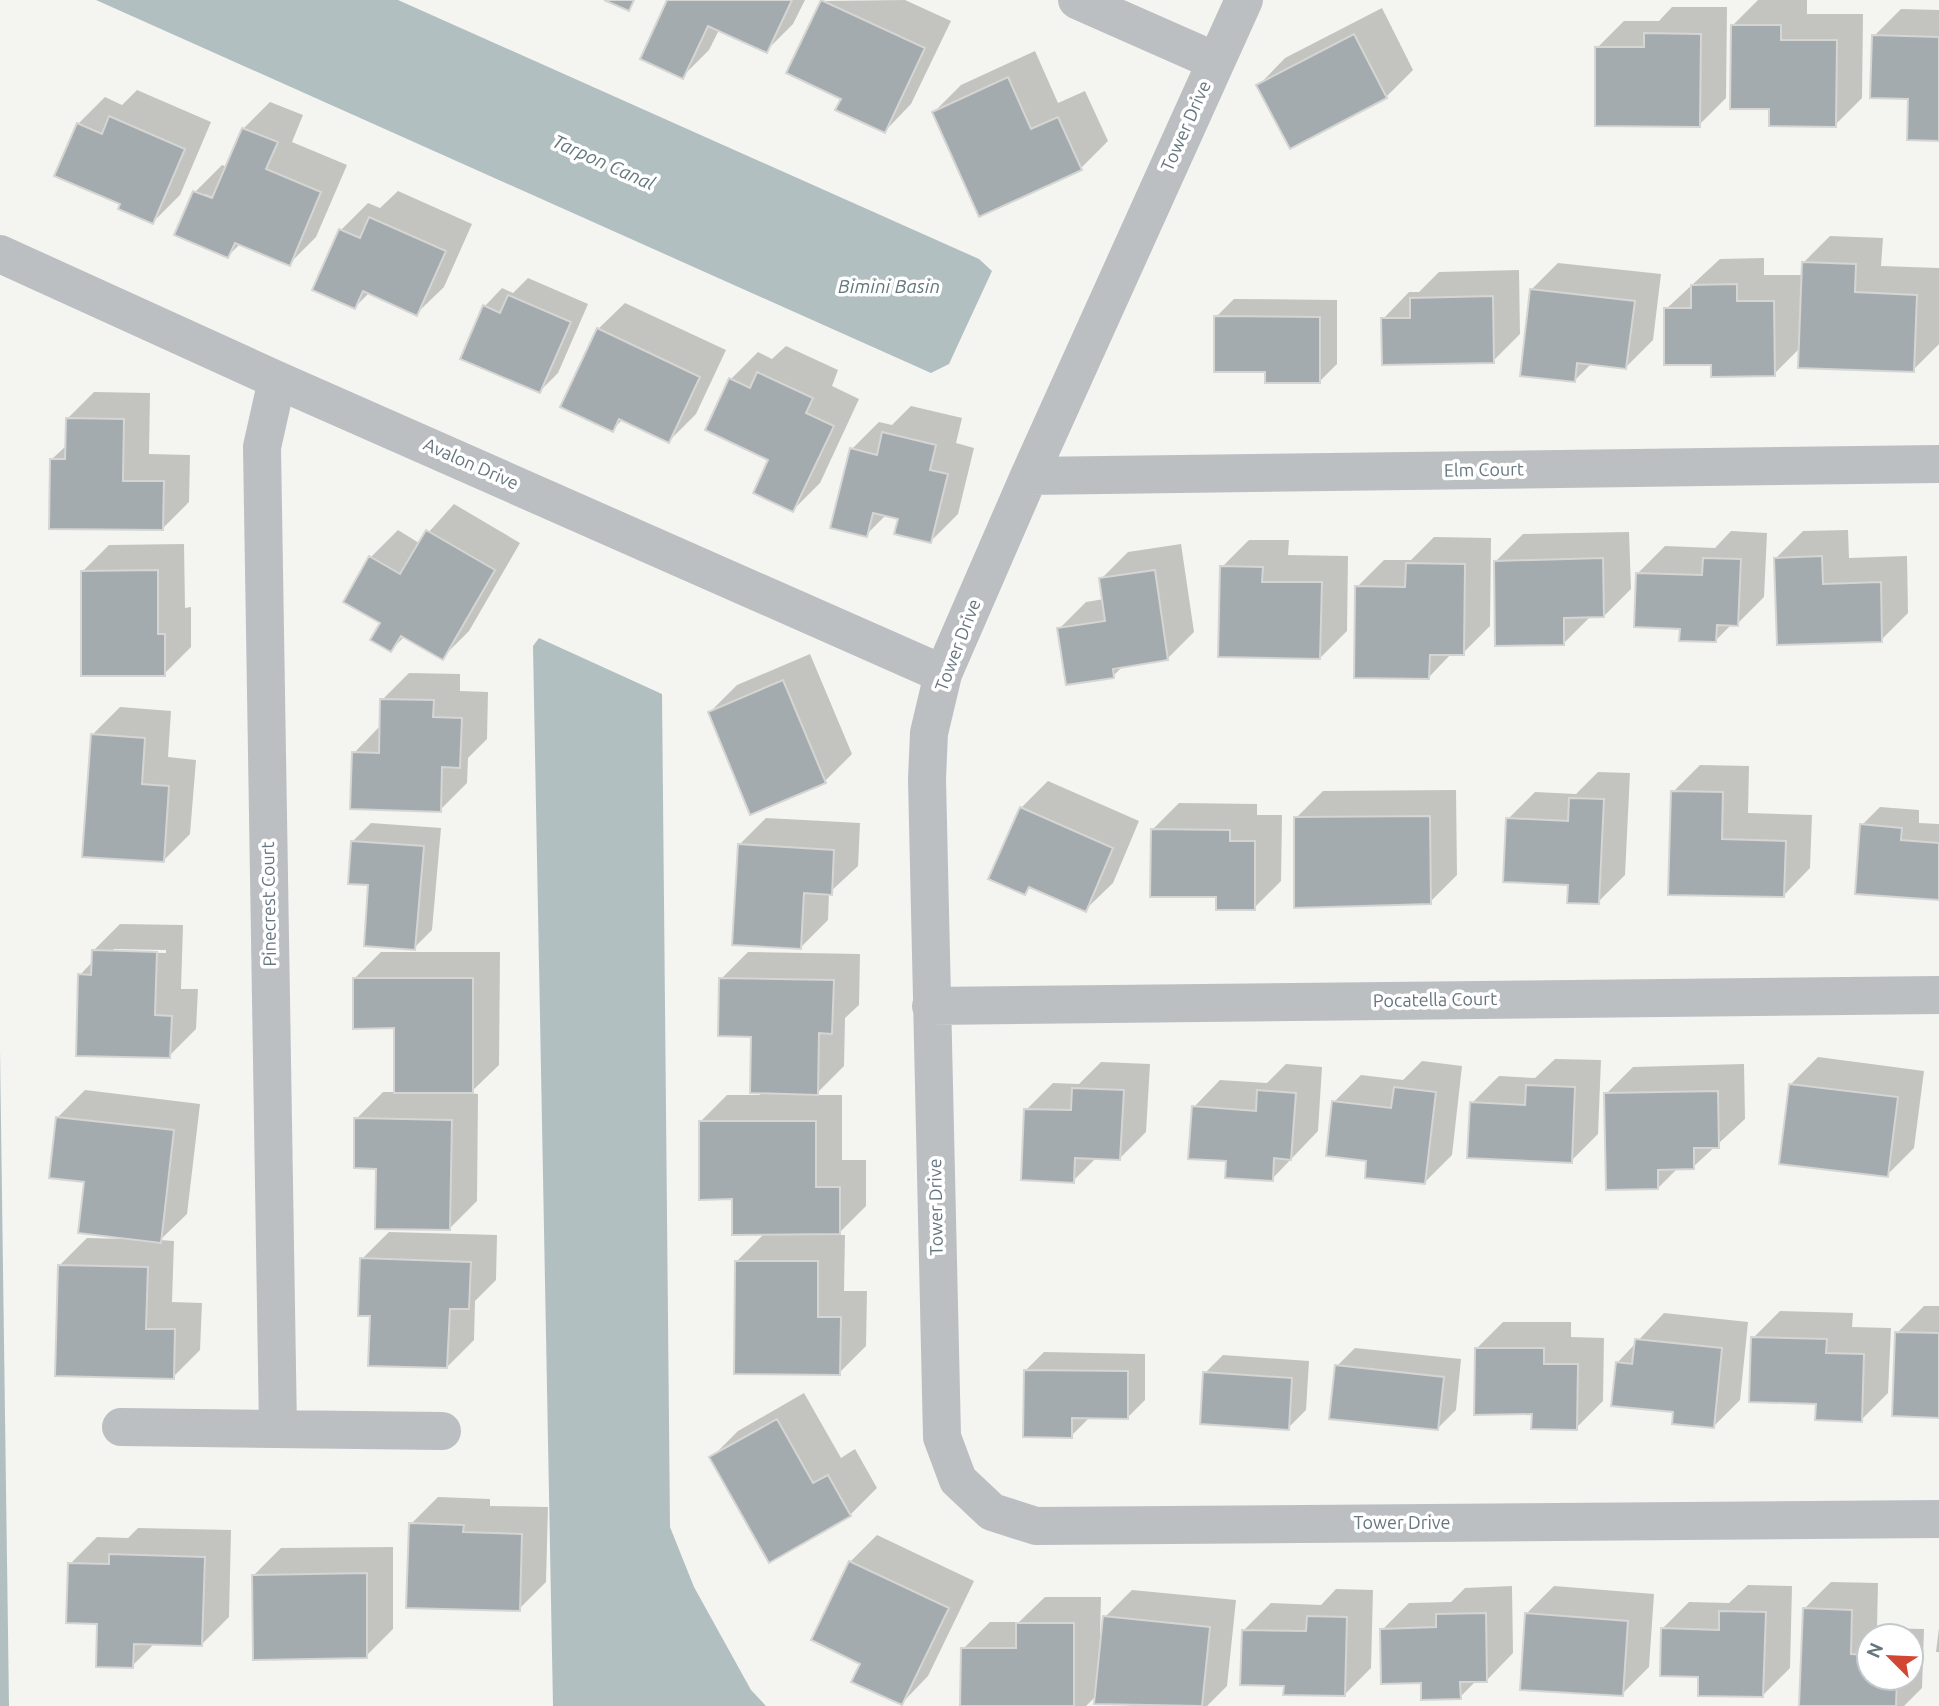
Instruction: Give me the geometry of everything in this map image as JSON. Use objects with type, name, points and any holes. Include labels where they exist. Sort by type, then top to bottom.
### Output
[{"type":"street","points":[[1077,0],[1215,61]]},
{"type":"street","name":"Tower Drive","points":[[1244,0],[1029,476],[943,674],[929,733],[927,779],[931,1006],[942,1437],[958,1480],[992,1512],[1036,1526],[1939,1519]]},
{"type":"street","name":"Avalon Drive","points":[[0,254],[277,380],[943,674]]},
{"type":"street","name":"Pinecrest Court","points":[[277,380],[262,447],[278,1430]]},
{"type":"street","name":"Elm Court","points":[[1029,476],[1939,464]]},
{"type":"street","name":"Pocatella Court","points":[[931,1006],[1939,995]]},
{"type":"street","points":[[121,1427],[442,1431]]},
{"type":"water","name":"Bimini Basin","points":[[96,0],[398,0],[979,259],[992,271],[949,364],[931,373]]},
{"type":"water","points":[[539,638],[662,694],[670,1527],[694,1587],[751,1690],[766,1706],[553,1706],[533,646]]},
{"type":"water","points":[[0,1050],[9,1706],[0,1706]]},
{"type":"building","points":[[604,0],[634,0],[629,11]]},
{"type":"building","points":[[667,0],[792,0],[767,53],[708,26],[683,79],[640,59]]},
{"type":"building","points":[[821,0],[925,48],[885,133],[835,110],[841,99],[786,73]]},
{"type":"building","points":[[1731,25],[1781,25],[1781,40],[1837,40],[1836,127],[1769,126],[1769,109],[1730,109]]},
{"type":"building","points":[[1644,33],[1701,34],[1700,127],[1595,126],[1595,47],[1644,47]]},
{"type":"building","points":[[1354,34],[1387,98],[1290,149],[1256,85]]},
{"type":"building","points":[[1872,35],[1939,37],[1939,141],[1907,140],[1908,99],[1870,98]]},
{"type":"building","points":[[1008,77],[1031,129],[1058,117],[1082,170],[979,217],[932,112]]},
{"type":"building","points":[[109,116],[185,149],[153,224],[118,209],[120,204],[54,176],[77,123],[102,134]]},
{"type":"building","points":[[242,128],[278,142],[266,169],[321,192],[290,266],[235,243],[228,258],[174,235],[193,191],[212,198]]},
{"type":"building","points":[[369,217],[446,251],[417,316],[363,291],[355,309],[312,290],[339,229],[360,238]]},
{"type":"building","points":[[1802,262],[1856,264],[1855,292],[1917,295],[1914,372],[1798,368]]},
{"type":"building","points":[[1737,284],[1737,301],[1774,301],[1775,376],[1711,377],[1711,365],[1664,365],[1664,308],[1691,308],[1691,285]]},
{"type":"building","points":[[1530,289],[1635,301],[1626,369],[1577,363],[1575,382],[1520,376]]},
{"type":"building","points":[[508,295],[571,322],[540,393],[460,359],[483,305],[500,313]]},
{"type":"building","points":[[1493,296],[1494,363],[1382,365],[1381,318],[1410,318],[1410,298]]},
{"type":"building","points":[[1214,316],[1320,317],[1320,383],[1265,383],[1265,372],[1214,372]]},
{"type":"building","points":[[597,328],[700,377],[669,443],[619,419],[613,432],[560,407]]},
{"type":"building","points":[[757,372],[813,398],[806,413],[834,426],[793,512],[753,493],[768,460],[705,430],[729,378],[750,388]]},
{"type":"building","points":[[66,418],[124,419],[123,481],[164,481],[163,530],[49,529],[50,459],[65,459]]},
{"type":"building","points":[[882,432],[936,445],[930,470],[948,474],[931,543],[894,534],[898,519],[873,513],[867,537],[830,528],[850,448],[877,455]]},
{"type":"building","points":[[426,530],[495,570],[443,660],[401,636],[391,652],[370,640],[380,623],[343,602],[369,556],[400,574]]},
{"type":"building","points":[[1822,556],[1823,584],[1881,582],[1882,642],[1777,645],[1774,558]]},
{"type":"building","points":[[1603,558],[1604,617],[1564,618],[1564,645],[1495,646],[1494,561]]},
{"type":"building","points":[[1703,558],[1741,559],[1738,626],[1717,625],[1716,642],[1679,641],[1680,629],[1634,627],[1636,573],[1702,575]]},
{"type":"building","points":[[1406,563],[1465,564],[1464,655],[1430,655],[1429,679],[1354,678],[1355,586],[1405,587]]},
{"type":"building","points":[[1220,566],[1263,567],[1262,582],[1322,582],[1320,659],[1218,657]]},
{"type":"building","points":[[158,570],[158,634],[165,634],[165,676],[81,676],[81,571]]},
{"type":"building","points":[[1155,570],[1168,660],[1113,669],[1114,678],[1066,685],[1057,628],[1105,621],[1099,578]]},
{"type":"building","points":[[783,680],[826,783],[750,815],[708,712]]},
{"type":"building","points":[[380,699],[434,700],[433,717],[462,718],[460,768],[442,767],[441,812],[350,809],[352,752],[379,753]]},
{"type":"building","points":[[91,734],[145,738],[142,784],[169,786],[164,862],[82,857]]},
{"type":"building","points":[[1671,791],[1723,792],[1722,839],[1786,841],[1784,897],[1668,895]]},
{"type":"building","points":[[1569,798],[1604,799],[1599,904],[1567,903],[1568,885],[1503,882],[1506,818],[1568,821]]},
{"type":"building","points":[[1020,807],[1113,848],[1086,912],[1029,887],[1025,895],[988,879]]},
{"type":"building","points":[[1430,816],[1431,904],[1294,908],[1294,817]]},
{"type":"building","points":[[1860,824],[1902,828],[1901,840],[1939,843],[1939,900],[1855,894]]},
{"type":"building","points":[[1151,829],[1230,830],[1230,841],[1255,841],[1255,910],[1216,910],[1216,897],[1150,897]]},
{"type":"building","points":[[351,841],[424,846],[415,950],[364,946],[368,885],[348,884]]},
{"type":"building","points":[[738,844],[834,850],[832,895],[804,893],[801,949],[732,945]]},
{"type":"building","points":[[92,950],[157,952],[155,1015],[172,1016],[170,1058],[76,1056],[78,974],[91,975]]},
{"type":"building","points":[[353,978],[473,978],[473,1093],[394,1093],[394,1028],[353,1029]]},
{"type":"building","points":[[719,978],[834,980],[832,1034],[819,1033],[818,1095],[750,1093],[751,1037],[718,1036]]},
{"type":"building","points":[[1789,1084],[1898,1097],[1888,1177],[1779,1164]]},
{"type":"building","points":[[1526,1085],[1575,1087],[1572,1163],[1467,1158],[1470,1102],[1525,1105]]},
{"type":"building","points":[[1394,1087],[1436,1092],[1425,1184],[1365,1178],[1366,1161],[1326,1156],[1332,1101],[1391,1108]]},
{"type":"building","points":[[1072,1088],[1124,1090],[1120,1160],[1075,1158],[1074,1183],[1021,1180],[1024,1109],[1071,1110]]},
{"type":"building","points":[[1257,1090],[1296,1093],[1291,1160],[1274,1158],[1273,1181],[1225,1178],[1226,1161],[1188,1159],[1192,1106],[1256,1111]]},
{"type":"building","points":[[1718,1091],[1719,1148],[1694,1148],[1694,1169],[1658,1170],[1658,1189],[1606,1190],[1604,1093]]},
{"type":"building","points":[[56,1117],[174,1130],[161,1243],[78,1233],[84,1182],[49,1178]]},
{"type":"building","points":[[354,1118],[452,1120],[450,1230],[375,1229],[376,1169],[354,1168]]},
{"type":"building","points":[[699,1121],[816,1121],[816,1187],[840,1187],[840,1234],[732,1235],[732,1199],[699,1200]]},
{"type":"building","points":[[360,1258],[471,1262],[469,1309],[450,1309],[447,1368],[368,1366],[370,1316],[358,1316]]},
{"type":"building","points":[[735,1261],[818,1261],[818,1317],[841,1317],[840,1375],[734,1374]]},
{"type":"building","points":[[58,1265],[148,1267],[146,1329],[175,1329],[174,1379],[55,1376]]},
{"type":"building","points":[[1895,1332],[1939,1333],[1939,1418],[1892,1416]]},
{"type":"building","points":[[1751,1337],[1827,1339],[1826,1353],[1864,1354],[1862,1422],[1815,1420],[1816,1404],[1749,1402]]},
{"type":"building","points":[[1635,1339],[1722,1348],[1714,1428],[1672,1424],[1673,1412],[1611,1406],[1616,1362],[1632,1364]]},
{"type":"building","points":[[1475,1348],[1544,1348],[1544,1364],[1578,1364],[1577,1430],[1531,1429],[1532,1414],[1474,1415]]},
{"type":"building","points":[[1335,1365],[1444,1377],[1438,1430],[1329,1419]]},
{"type":"building","points":[[1024,1370],[1128,1371],[1128,1419],[1072,1418],[1072,1438],[1023,1437]]},
{"type":"building","points":[[1203,1372],[1292,1378],[1289,1430],[1200,1424]]},
{"type":"building","points":[[777,1419],[813,1483],[828,1475],[851,1516],[769,1563],[709,1457]]},
{"type":"building","points":[[409,1523],[464,1525],[463,1532],[522,1534],[520,1611],[406,1608]]},
{"type":"building","points":[[109,1554],[205,1557],[202,1646],[134,1644],[133,1668],[96,1667],[97,1624],[66,1623],[68,1563],[109,1564]]},
{"type":"building","points":[[849,1561],[949,1608],[902,1705],[851,1682],[860,1664],[811,1640]]},
{"type":"building","points":[[367,1573],[367,1658],[253,1660],[252,1575]]},
{"type":"building","points":[[1803,1608],[1852,1610],[1851,1654],[1855,1654],[1855,1692],[1896,1692],[1896,1706],[1799,1706]]},
{"type":"building","points":[[1719,1611],[1766,1612],[1763,1697],[1698,1696],[1698,1677],[1660,1676],[1661,1628],[1719,1630]]},
{"type":"building","points":[[1486,1613],[1487,1682],[1460,1682],[1461,1699],[1421,1700],[1421,1683],[1381,1684],[1380,1629],[1436,1627],[1436,1614]]},
{"type":"building","points":[[1525,1613],[1628,1621],[1623,1696],[1520,1690]]},
{"type":"building","points":[[1103,1616],[1210,1627],[1202,1706],[1094,1704]]},
{"type":"building","points":[[1307,1616],[1347,1617],[1345,1696],[1283,1695],[1284,1686],[1240,1685],[1242,1630],[1306,1631]]},
{"type":"building","points":[[1016,1623],[1074,1623],[1074,1706],[960,1706],[961,1648],[1016,1648]]},
{"type":"water label","name":"Tarpon Canal","points":[[604,162]]}]
